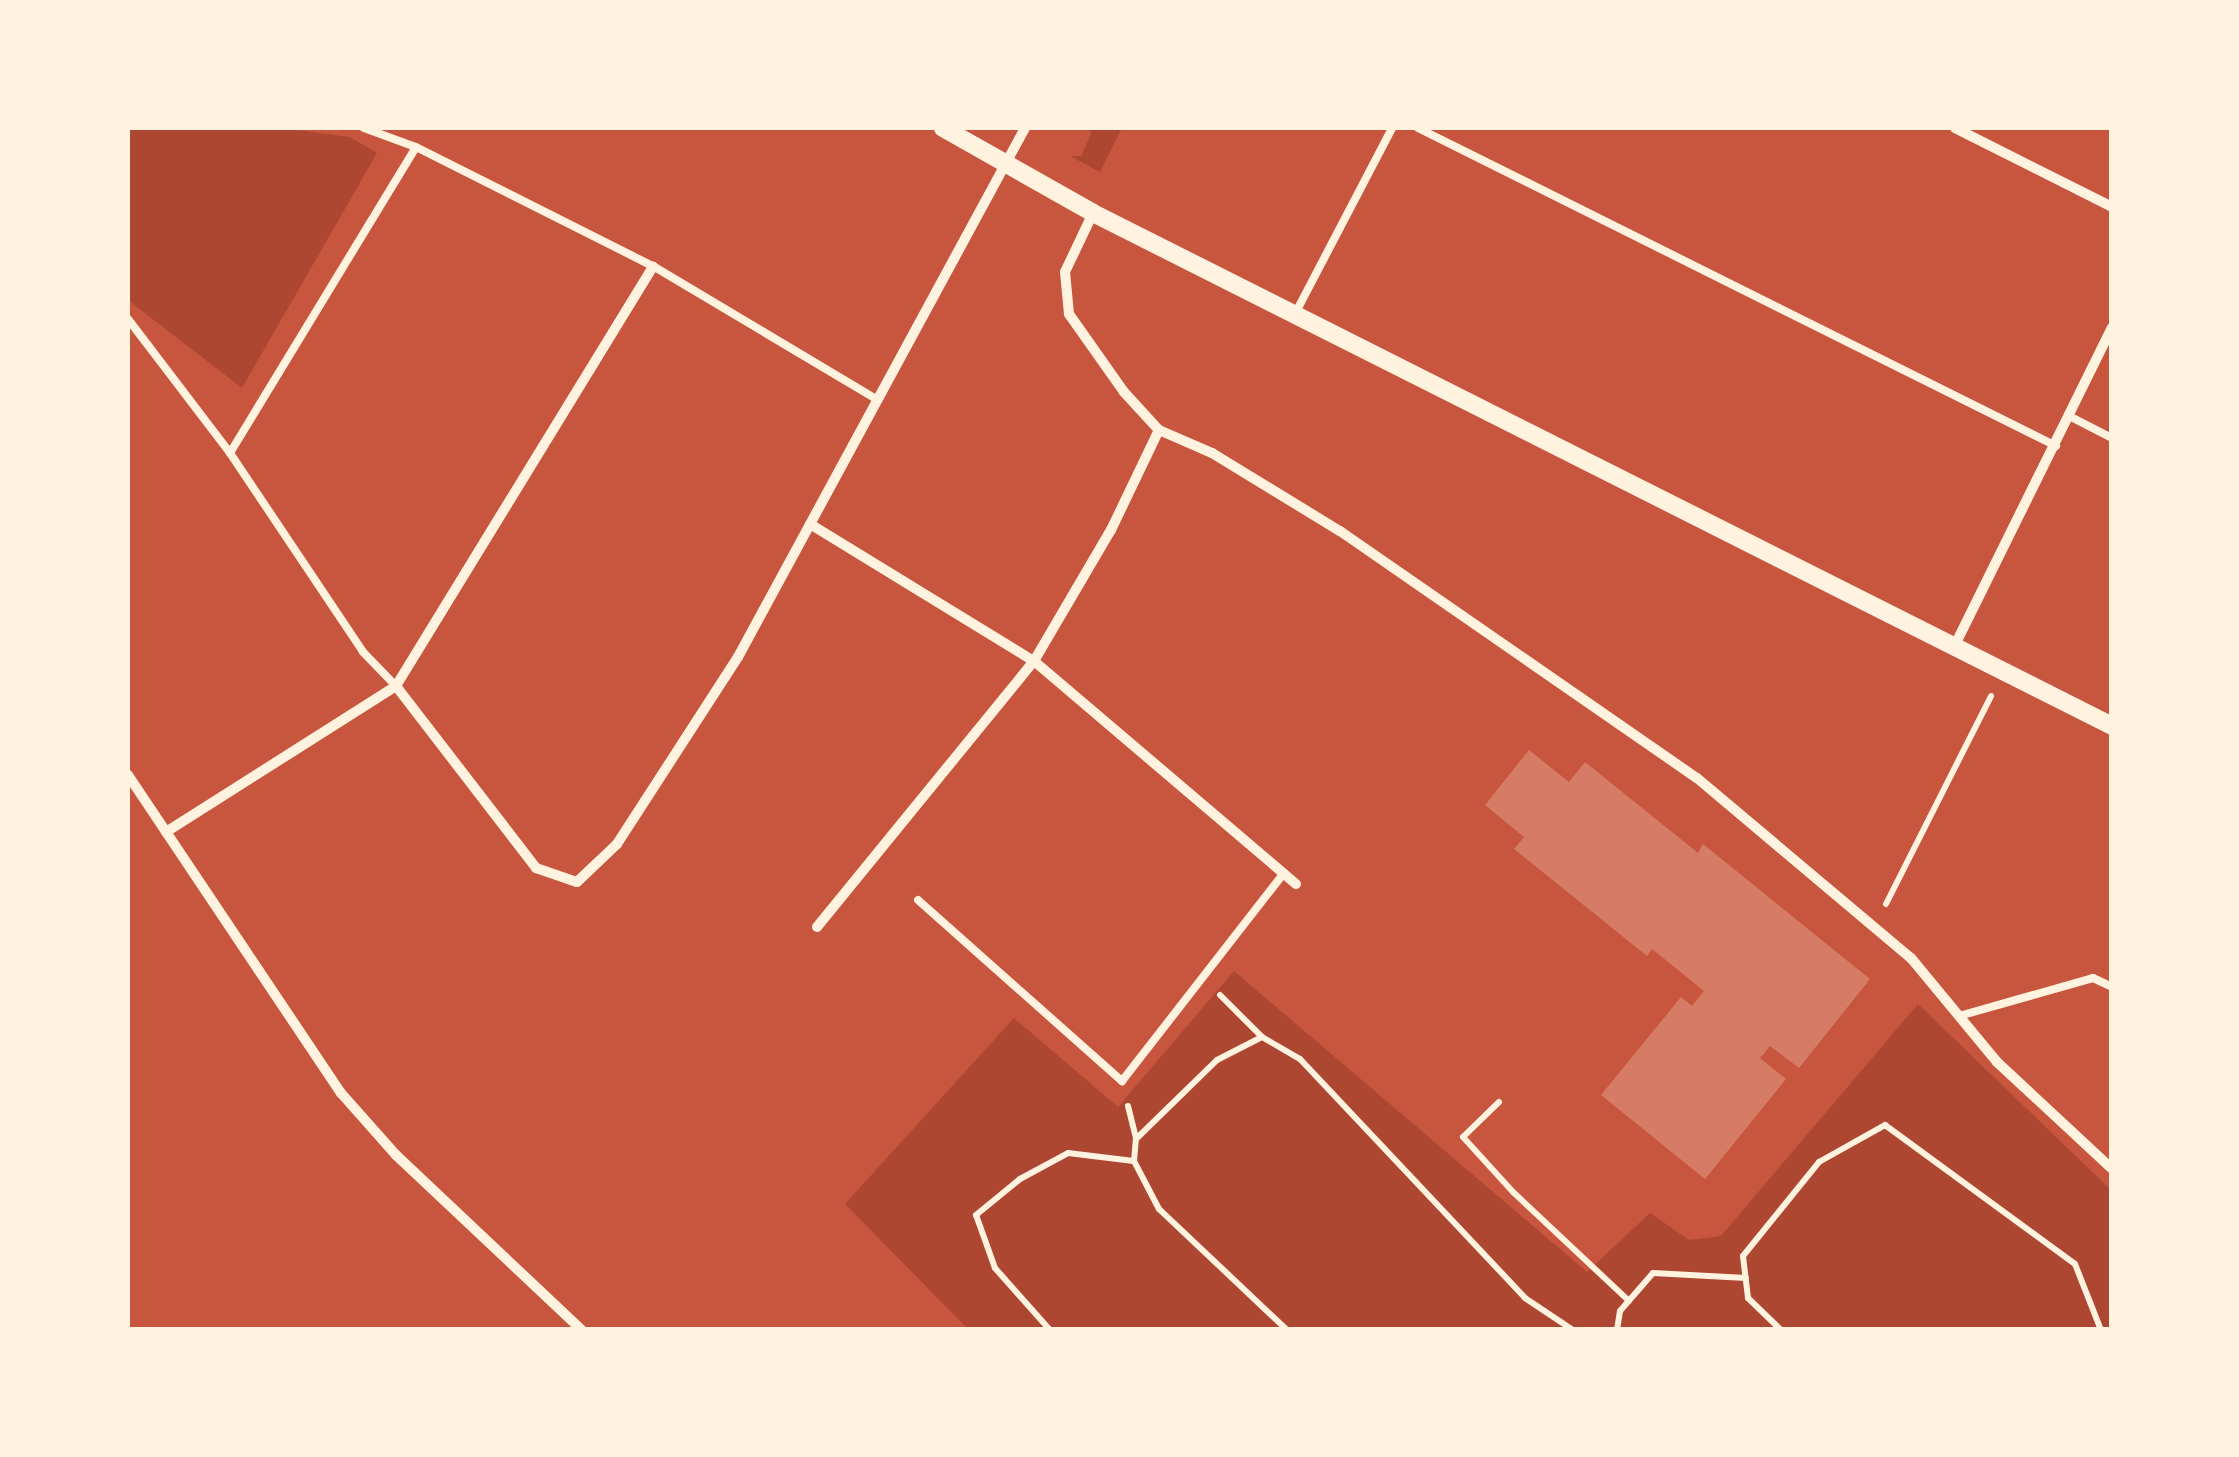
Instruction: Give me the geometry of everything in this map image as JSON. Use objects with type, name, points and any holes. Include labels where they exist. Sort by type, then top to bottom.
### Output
[{"type":"street","points":[[943,128],[1092,213],[2112,726]]},
{"type":"street","points":[[396,686],[536,868],[577,882],[617,844],[738,657],[1025,128]]},
{"type":"street","points":[[1955,128],[2112,207]]},
{"type":"street","points":[[1092,213],[1065,272],[1069,314],[1124,392],[1159,430],[1212,453],[1340,531],[1698,778],[1911,958],[1997,1062],[2112,1168]]},
{"type":"street","points":[[166,832],[396,686],[654,266]]},
{"type":"street","points":[[1955,645],[2112,328]]},
{"type":"street","points":[[816,927],[1034,661],[1110,530],[1159,430]]},
{"type":"street","points":[[810,524],[1034,661],[1296,884]]},
{"type":"street","points":[[128,775],[341,1093],[396,1155],[582,1330]]},
{"type":"lane","points":[[364,128],[416,147],[654,266],[878,400]]},
{"type":"lane","points":[[1294,316],[1392,128]]},
{"type":"lane","points":[[1418,128],[2056,446]]},
{"type":"lane","points":[[230,454],[416,147]]},
{"type":"lane","points":[[128,319],[230,454],[363,652],[396,686]]},
{"type":"lane","points":[[2071,417],[2112,438]]},
{"type":"lane","points":[[918,900],[1122,1081],[1284,873]]},
{"type":"lane","points":[[1959,1016],[2093,978],[2112,987]]},
{"type":"path","points":[[1874,927],[2004,670]]},
{"type":"path","points":[[1202,978],[1262,1037],[1300,1058],[1525,1298],[1573,1330]]},
{"type":"path","points":[[1262,1037],[1217,1060],[1136,1138],[1134,1162],[1160,1208],[1286,1330]]},
{"type":"path","points":[[1498,1102],[1463,1137],[1513,1192],[1628,1301]]},
{"type":"path","points":[[1781,1330],[1748,1298],[1743,1256],[1818,1162],[1885,1125],[2075,1264],[2101,1330]]},
{"type":"path","points":[[1050,1330],[995,1268],[976,1215],[1020,1178],[1068,1152],[1134,1162]]},
{"type":"path","points":[[1617,1330],[1620,1311],[1653,1273],[1746,1278]]},
{"type":"shaded area","points":[[128,128],[281,128],[350,137],[377,153],[242,388],[128,300]]},
{"type":"shaded area","points":[[1088,128],[1122,128],[1100,172],[1070,156],[1081,156],[1091,134]]},
{"type":"shaded area","points":[[1234,971],[1587,1272],[1650,1213],[1689,1240],[1721,1236],[1918,1004],[2111,1190],[2111,1329],[968,1329],[845,1204],[1014,1018],[1118,1107]]},
{"type":"building","points":[[1529,750],[1569,782],[1585,762],[1698,853],[1703,844],[1870,979],[1799,1068],[1770,1046],[1760,1058],[1786,1079],[1705,1179],[1601,1095],[1681,997],[1692,1006],[1704,991],[1652,949],[1647,956],[1514,849],[1524,837],[1485,805]]}]
